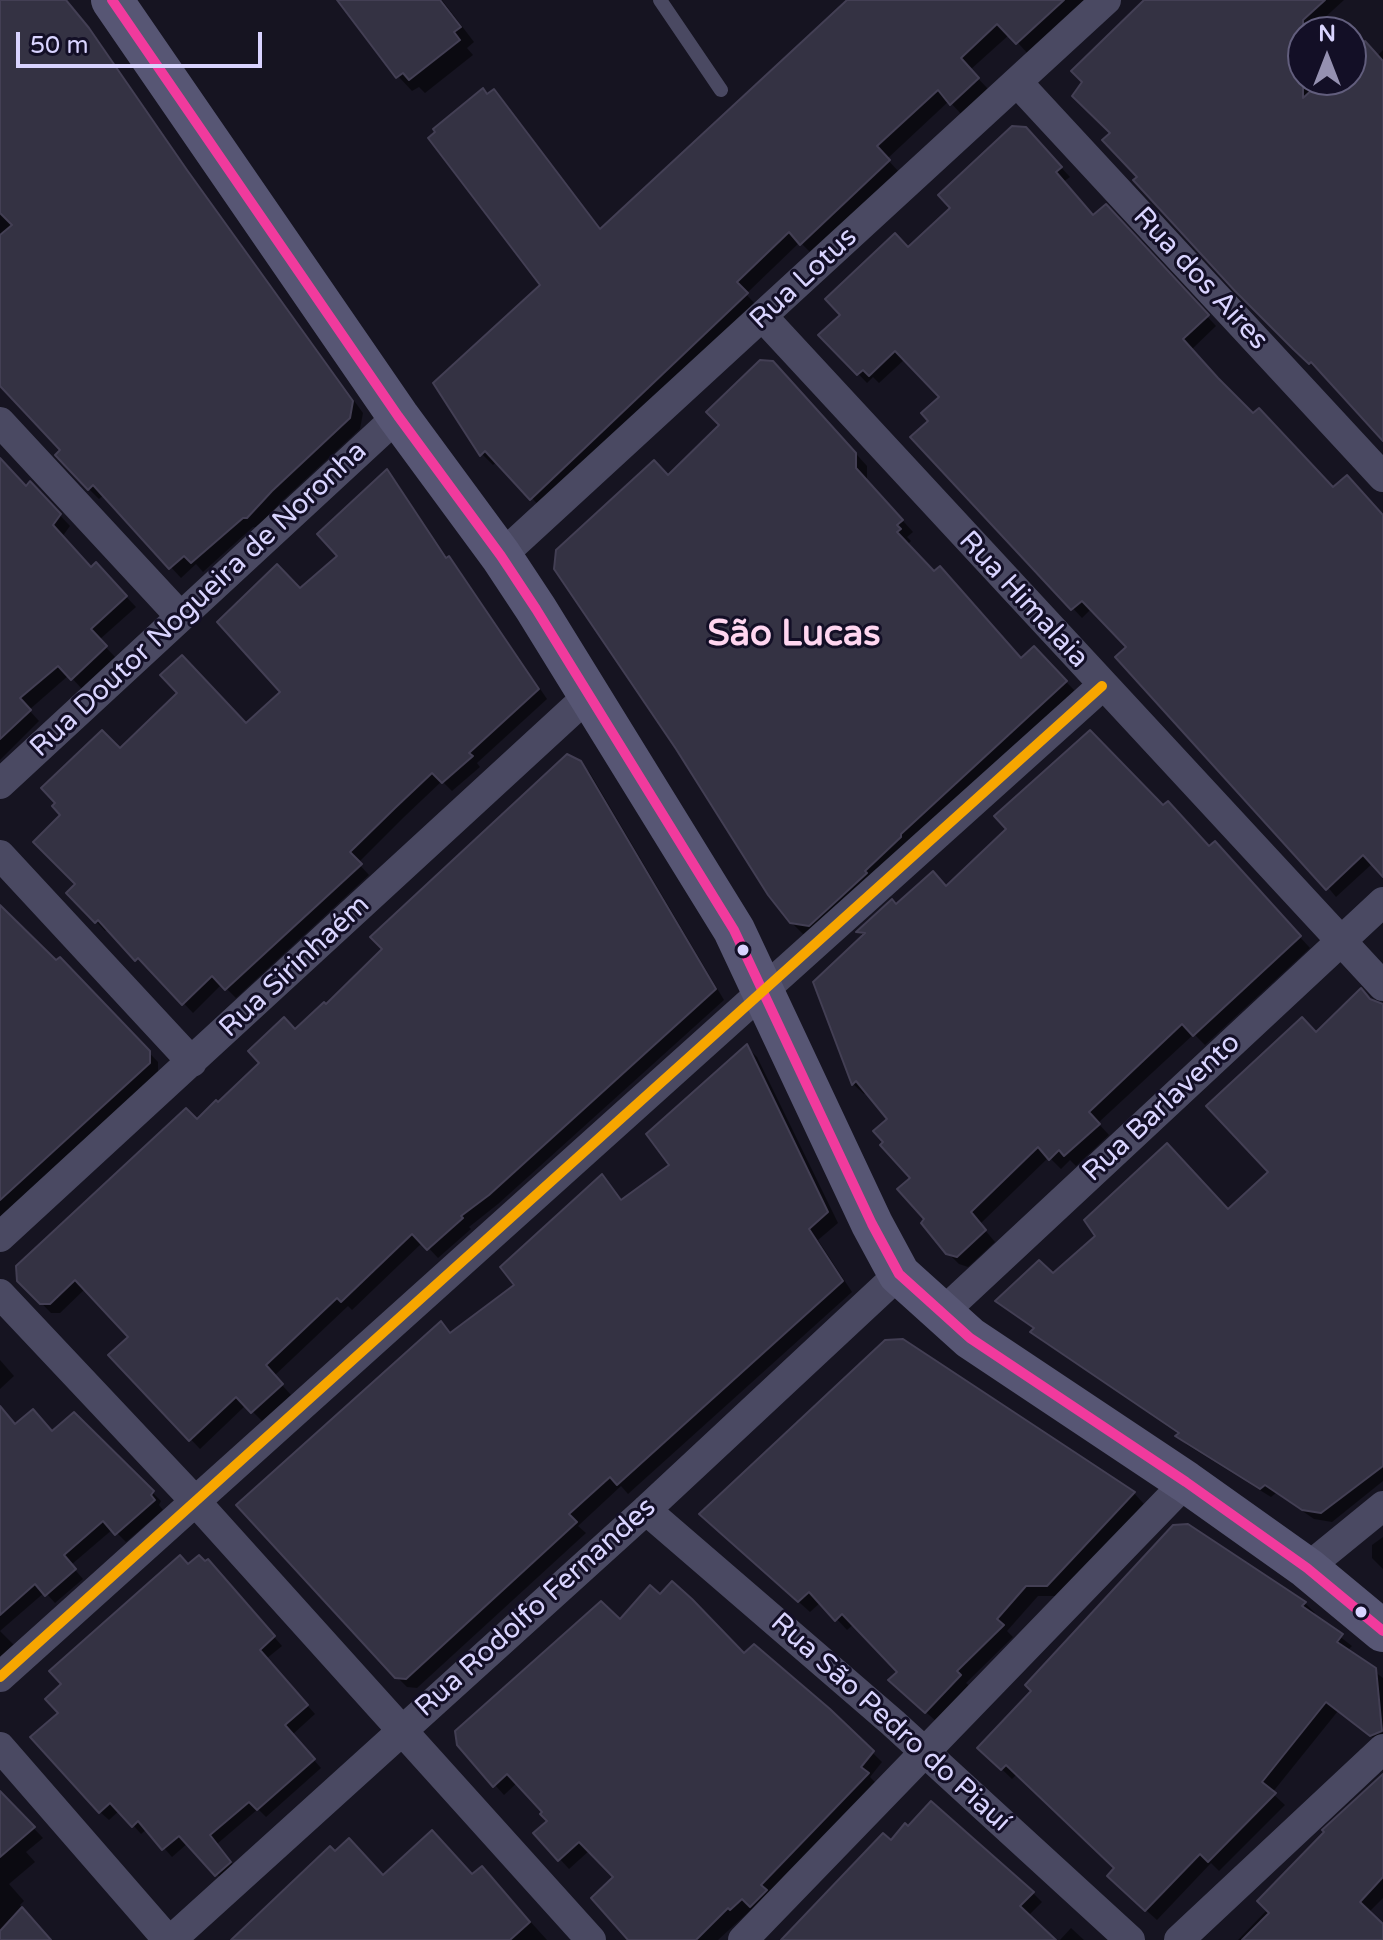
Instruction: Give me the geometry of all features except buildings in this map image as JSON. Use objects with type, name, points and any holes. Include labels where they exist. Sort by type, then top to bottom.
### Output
[{"type":"main road","points":[[112,0],[398,416],[501,556],[734,930],[872,1224],[899,1274],[941,1314],[1016,1371],[1186,1482],[1307,1568],[1383,1631]]},
{"type":"street","name":"Rua Lotus","points":[[501,556],[1106,0]]},
{"type":"street","name":"Rua dos Aires","points":[[1017,82],[1383,477]]},
{"type":"street","name":"Rua Himalaia","points":[[763,317],[1383,986]]},
{"type":"street","name":"Rua Doutor Nogueira de Noronha","points":[[0,784],[398,416]]},
{"type":"street","points":[[0,422],[180,616]]},
{"type":"street","points":[[0,1677],[1102,686]]},
{"type":"street","name":"Rua Sirinhaém","points":[[0,1237],[588,696]]},
{"type":"street","points":[[0,855],[192,1062]]},
{"type":"street","name":"Rua Barlavento","points":[[941,1314],[1383,902]]},
{"type":"street","name":"Rua Rodolfo Fernandes","points":[[170,1940],[195,1929],[402,1729],[646,1510],[899,1274]]},
{"type":"street","points":[[0,1294],[196,1502],[591,1940]]},
{"type":"street","points":[[743,1940],[1186,1482]]},
{"type":"street","points":[[1307,1568],[1383,1506]]},
{"type":"street","name":"Rua São Pedro do Piauí","points":[[646,1510],[926,1753],[1130,1940]]},
{"type":"street","points":[[0,1747],[170,1940]]},
{"type":"street","points":[[1179,1940],[1383,1749]]},
{"type":"lane","points":[[660,0],[721,90]]},
{"type":"transit line","points":[[112,0],[398,416],[536,609],[734,930],[872,1224],[899,1274],[970,1338],[1186,1482],[1307,1568],[1383,1631]]},
{"type":"transit line","points":[[0,1677],[1102,686]]},
{"type":"district","name":"São Lucas","points":[[794,636]]}]
